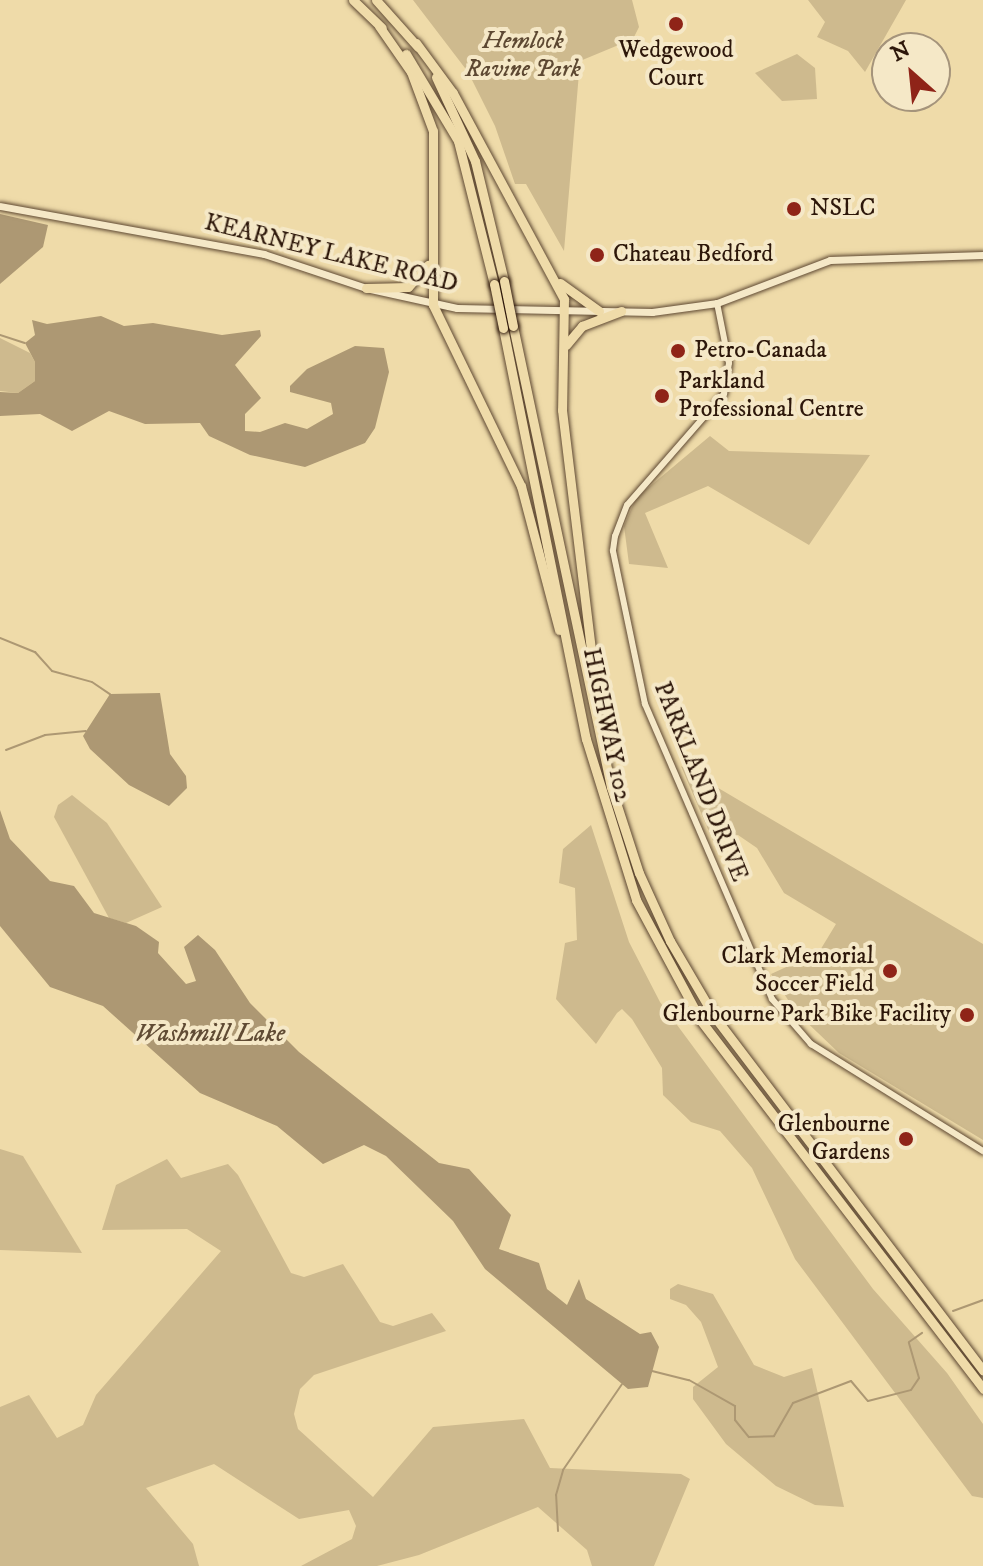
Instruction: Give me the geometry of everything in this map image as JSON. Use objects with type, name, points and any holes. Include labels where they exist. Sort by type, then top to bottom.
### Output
[{"type":"highway","name":"HIGHWAY 102","points":[[353,0],[420,72],[458,141],[499,282]]},
{"type":"highway","name":"HIGHWAY 102","points":[[376,0],[416,43],[455,111],[475,161],[580,711],[617,852],[658,946],[701,1021],[983,1389]]},
{"type":"highway","points":[[379,26],[411,72],[433,131],[437,164],[431,254],[433,305],[521,486],[580,711]]},
{"type":"highway","points":[[416,43],[453,93],[558,281],[566,310],[562,410],[604,754]]},
{"type":"highway","points":[[366,288],[408,287],[426,272],[431,254]]},
{"type":"highway","points":[[558,281],[599,311]]},
{"type":"highway","points":[[566,345],[582,326],[621,311]]},
{"type":"highway","name":"HIGHWAY 102","points":[[508,327],[604,754],[639,873],[670,941],[714,1016],[983,1370]]},
{"type":"main road","name":"KEARNEY LAKE ROAD","points":[[0,206],[264,254],[366,288],[433,305],[621,311],[717,303],[830,260],[983,255]]},
{"type":"street","name":"PARKLAND DRIVE","points":[[717,303],[729,363],[724,394],[627,505],[615,536],[613,551],[645,704],[753,961],[779,1008],[824,1053],[983,1151]]},
{"type":"green space","name":"Hemlock Ravine Park","points":[[413,0],[632,0],[639,27],[633,39],[580,61],[564,251],[526,184],[515,184],[495,126],[468,72]]},
{"type":"green space","points":[[808,0],[906,0],[888,32],[871,32],[871,61],[865,72],[848,51],[817,37],[825,22]]},
{"type":"green space","points":[[797,54],[815,68],[817,99],[782,101],[755,73]]},
{"type":"green space","points":[[0,338],[30,353],[35,362],[35,381],[18,393],[0,391]]},
{"type":"green space","points":[[710,436],[729,451],[870,455],[809,545],[708,486],[645,513],[668,568],[629,564],[624,526],[636,498]]},
{"type":"green space","points":[[681,766],[983,944],[983,1140],[839,1053],[796,1012],[771,974],[819,952],[836,924],[784,893],[757,848],[738,835],[713,841]]},
{"type":"green space","points":[[72,795],[107,823],[162,907],[126,923],[109,918],[54,817],[58,805]]},
{"type":"green space","points":[[591,825],[629,942],[660,1002],[873,1289],[947,1373],[983,1424],[983,1498],[972,1496],[795,1259],[752,1168],[720,1131],[691,1122],[663,1095],[662,1068],[632,1019],[622,1009],[596,1044],[556,999],[565,943],[577,940],[575,888],[559,883],[563,849]]},
{"type":"green space","points":[[0,1149],[23,1156],[82,1253],[0,1250]]},
{"type":"green space","points":[[167,1159],[181,1178],[228,1164],[238,1175],[291,1273],[304,1277],[343,1264],[380,1322],[393,1326],[432,1313],[446,1331],[314,1375],[300,1389],[294,1414],[298,1429],[373,1497],[433,1427],[524,1419],[550,1468],[681,1474],[690,1479],[654,1566],[592,1566],[587,1550],[538,1507],[419,1555],[377,1566],[301,1566],[352,1539],[356,1526],[349,1510],[299,1519],[214,1464],[146,1488],[193,1544],[199,1566],[0,1566],[0,1407],[29,1395],[57,1438],[83,1425],[96,1395],[221,1251],[187,1229],[102,1230],[116,1185]]},
{"type":"green space","points":[[678,1284],[713,1294],[754,1365],[784,1377],[812,1368],[844,1507],[815,1505],[776,1486],[726,1444],[693,1399],[693,1387],[718,1367],[701,1322],[686,1305],[670,1299],[670,1289]]},
{"type":"water","points":[[0,214],[48,225],[43,247],[0,284]]},
{"type":"water","points":[[101,316],[124,326],[153,323],[222,335],[260,330],[261,336],[235,365],[261,398],[245,414],[245,431],[260,432],[285,423],[307,429],[333,414],[331,403],[290,392],[290,386],[307,369],[355,346],[384,348],[389,372],[375,428],[365,443],[305,467],[250,455],[209,436],[200,423],[145,424],[109,411],[72,431],[40,414],[0,416],[0,392],[18,393],[35,381],[35,362],[25,343],[35,335],[32,320],[47,324]]},
{"type":"water","points":[[160,693],[170,754],[186,776],[187,788],[169,806],[129,785],[90,749],[83,736],[110,694]]},
{"type":"water","name":"Washmill Lake","points":[[0,810],[10,839],[50,881],[74,886],[94,913],[136,926],[159,942],[158,953],[186,984],[196,981],[184,947],[198,935],[215,950],[250,1003],[299,1052],[439,1163],[469,1169],[511,1215],[499,1249],[539,1263],[547,1289],[567,1305],[579,1279],[586,1299],[640,1334],[651,1332],[659,1347],[648,1387],[628,1389],[485,1269],[453,1221],[386,1156],[364,1145],[323,1164],[277,1126],[200,1093],[103,1006],[50,987],[0,926]]},
{"type":"waterway","points":[[0,335],[25,343]]},
{"type":"waterway","points":[[0,638],[35,652],[52,671],[92,682],[110,694]]},
{"type":"waterway","points":[[6,750],[45,735],[86,731]]},
{"type":"waterway","points":[[953,1311],[983,1300]]},
{"type":"waterway","points":[[652,1371],[689,1380],[735,1406],[735,1420],[749,1437],[774,1436],[793,1403],[851,1381],[868,1401],[911,1390],[919,1378],[909,1342],[922,1333]]},
{"type":"waterway","points":[[558,1531],[556,1495],[563,1470],[622,1384]]},
{"type":"place","name":"Wedgewood Court","points":[[676,24]]},
{"type":"place","name":"NSLC","points":[[794,209]]},
{"type":"place","name":"Chateau Bedford","points":[[597,255]]},
{"type":"place","name":"Petro-Canada","points":[[678,351]]},
{"type":"place","name":"Parkland Professional Centre","points":[[662,396]]},
{"type":"place","name":"Clark Memorial Soccer Field","points":[[890,971]]},
{"type":"place","name":"Glenbourne Park Bike Facility","points":[[967,1015]]},
{"type":"place","name":"Glenbourne Gardens","points":[[906,1139]]}]
